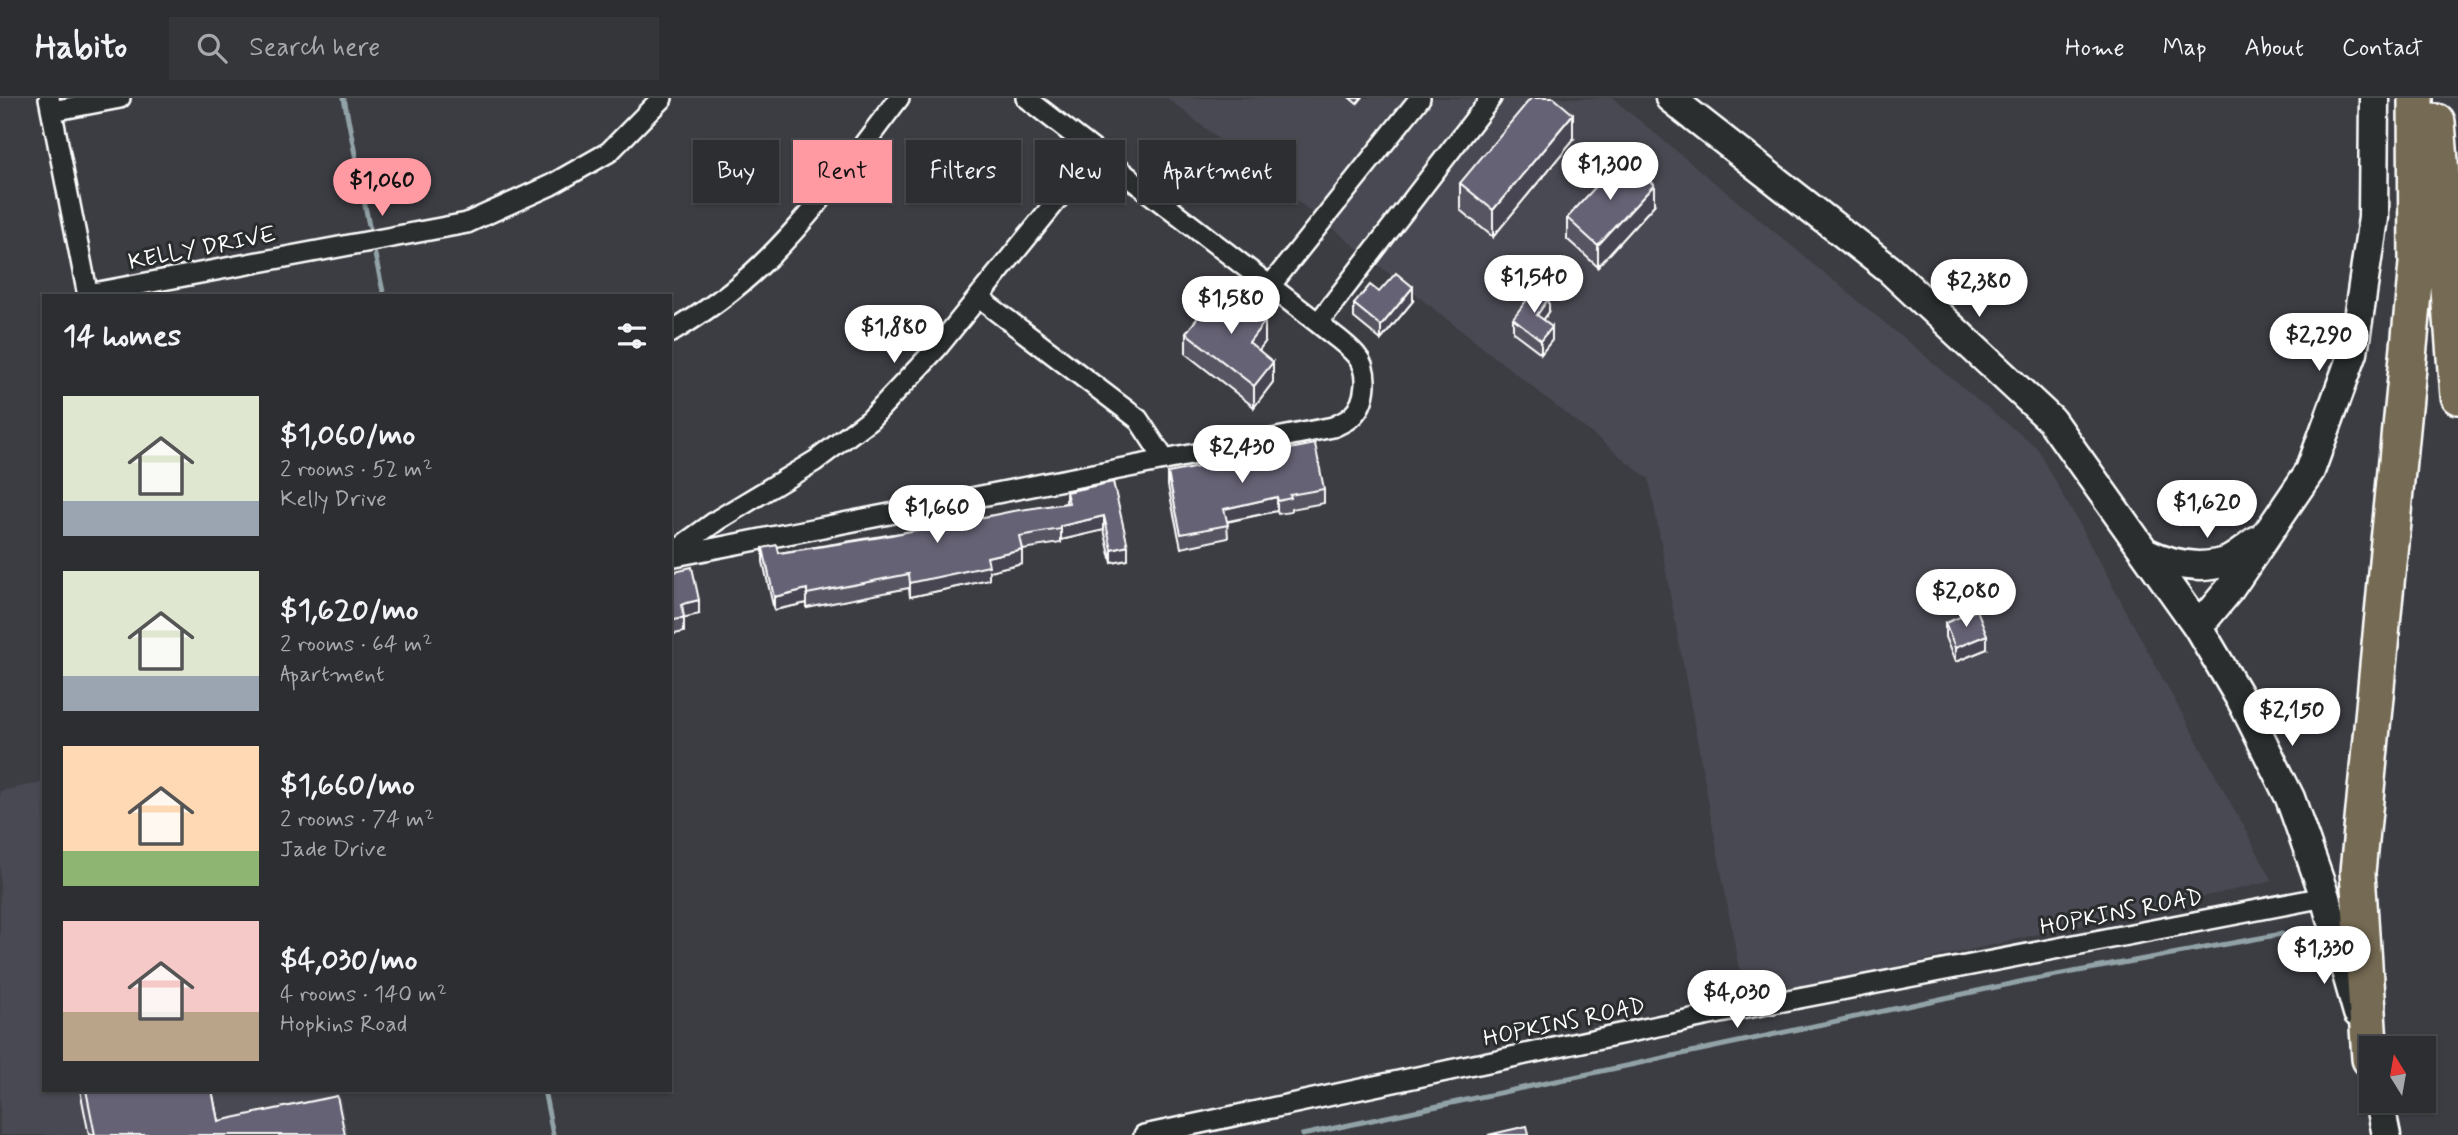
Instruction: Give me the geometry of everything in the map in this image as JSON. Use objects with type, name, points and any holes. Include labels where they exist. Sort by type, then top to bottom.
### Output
[{"type":"highway","points":[[2369,1036],[2358,872],[2417,264],[2416,98]]},
{"type":"highway","points":[[2435,98],[2458,396]]},
{"type":"main road","points":[[1670,98],[1891,270],[2051,420],[2198,627],[2244,705],[2290,798],[2325,897],[2364,1036]]},
{"type":"main road","points":[[2198,627],[2230,590],[2310,471],[2353,353],[2373,218],[2374,98]]},
{"type":"main road","points":[[2145,552],[2185,565],[2206,565],[2229,561],[2267,534]]},
{"type":"main road","points":[[2381,1113],[2386,1135]]},
{"type":"street","points":[[88,294],[50,104],[120,98]]},
{"type":"street","name":"KELLY DRIVE","points":[[93,294],[467,223],[551,186],[609,152],[662,98]]},
{"type":"street","points":[[672,332],[703,313],[761,266],[823,198],[899,98]]},
{"type":"street","points":[[1026,98],[1080,140]]},
{"type":"street","points":[[1270,286],[1420,98]]},
{"type":"street","points":[[1318,323],[1491,98]]},
{"type":"street","points":[[672,556],[804,533],[1333,427],[1351,417],[1360,404],[1365,387],[1363,367],[1356,355],[1125,174]]},
{"type":"street","points":[[672,554],[719,519],[815,461],[870,419],[937,348],[1055,203]]},
{"type":"street","points":[[979,298],[1138,419],[1165,460]]},
{"type":"street","name":"HOPKINS ROAD","points":[[1144,1135],[1705,1016],[2325,897]]},
{"type":"shaded area","points":[[1167,98],[1612,98],[2038,449],[2273,881],[1745,1001],[1649,479],[1296,200],[1296,140],[1220,140]]},
{"type":"shaded area","points":[[42,782],[42,1092],[339,1092],[348,1135],[0,1135],[0,791]]},
{"type":"building","points":[[1531,98],[1554,98],[1573,114],[1493,210],[1460,183]]},
{"type":"building","points":[[1623,157],[1654,185],[1598,246],[1567,218]]},
{"type":"building","points":[[1396,273],[1413,287],[1381,326],[1354,304],[1370,285],[1379,292]]},
{"type":"building","points":[[1221,287],[1265,321],[1249,342],[1273,362],[1254,386],[1186,333]]},
{"type":"building","points":[[1536,288],[1549,298],[1537,315],[1552,326],[1541,340],[1513,318]]},
{"type":"building","points":[[1315,444],[1324,489],[1290,495],[1291,498],[1278,501],[1277,497],[1224,509],[1228,525],[1181,534],[1168,473]]},
{"type":"building","points":[[1113,482],[1128,546],[1112,550],[1104,516],[1061,526],[1061,529],[1019,536],[1022,549],[987,557],[989,566],[910,583],[909,574],[807,594],[807,589],[774,597],[763,548],[777,545],[779,553],[881,537],[932,527],[930,517],[977,509],[979,518],[1069,503],[1066,492]]},
{"type":"building","points":[[692,567],[699,600],[682,604],[684,617],[672,620],[672,572]]},
{"type":"building","points":[[1977,610],[1987,635],[1955,648],[1945,623]]},
{"type":"building","points":[[86,1092],[212,1092],[218,1121],[337,1096],[345,1135],[95,1135]]},
{"type":"building","points":[[1527,1126],[1529,1135],[1488,1135]]},
{"type":"waterway","points":[[344,98],[369,226]]},
{"type":"waterway","points":[[375,255],[384,294]]},
{"type":"waterway","points":[[1302,1135],[2029,980],[2282,934]]},
{"type":"waterway","points":[[544,1092],[553,1135]]}]
